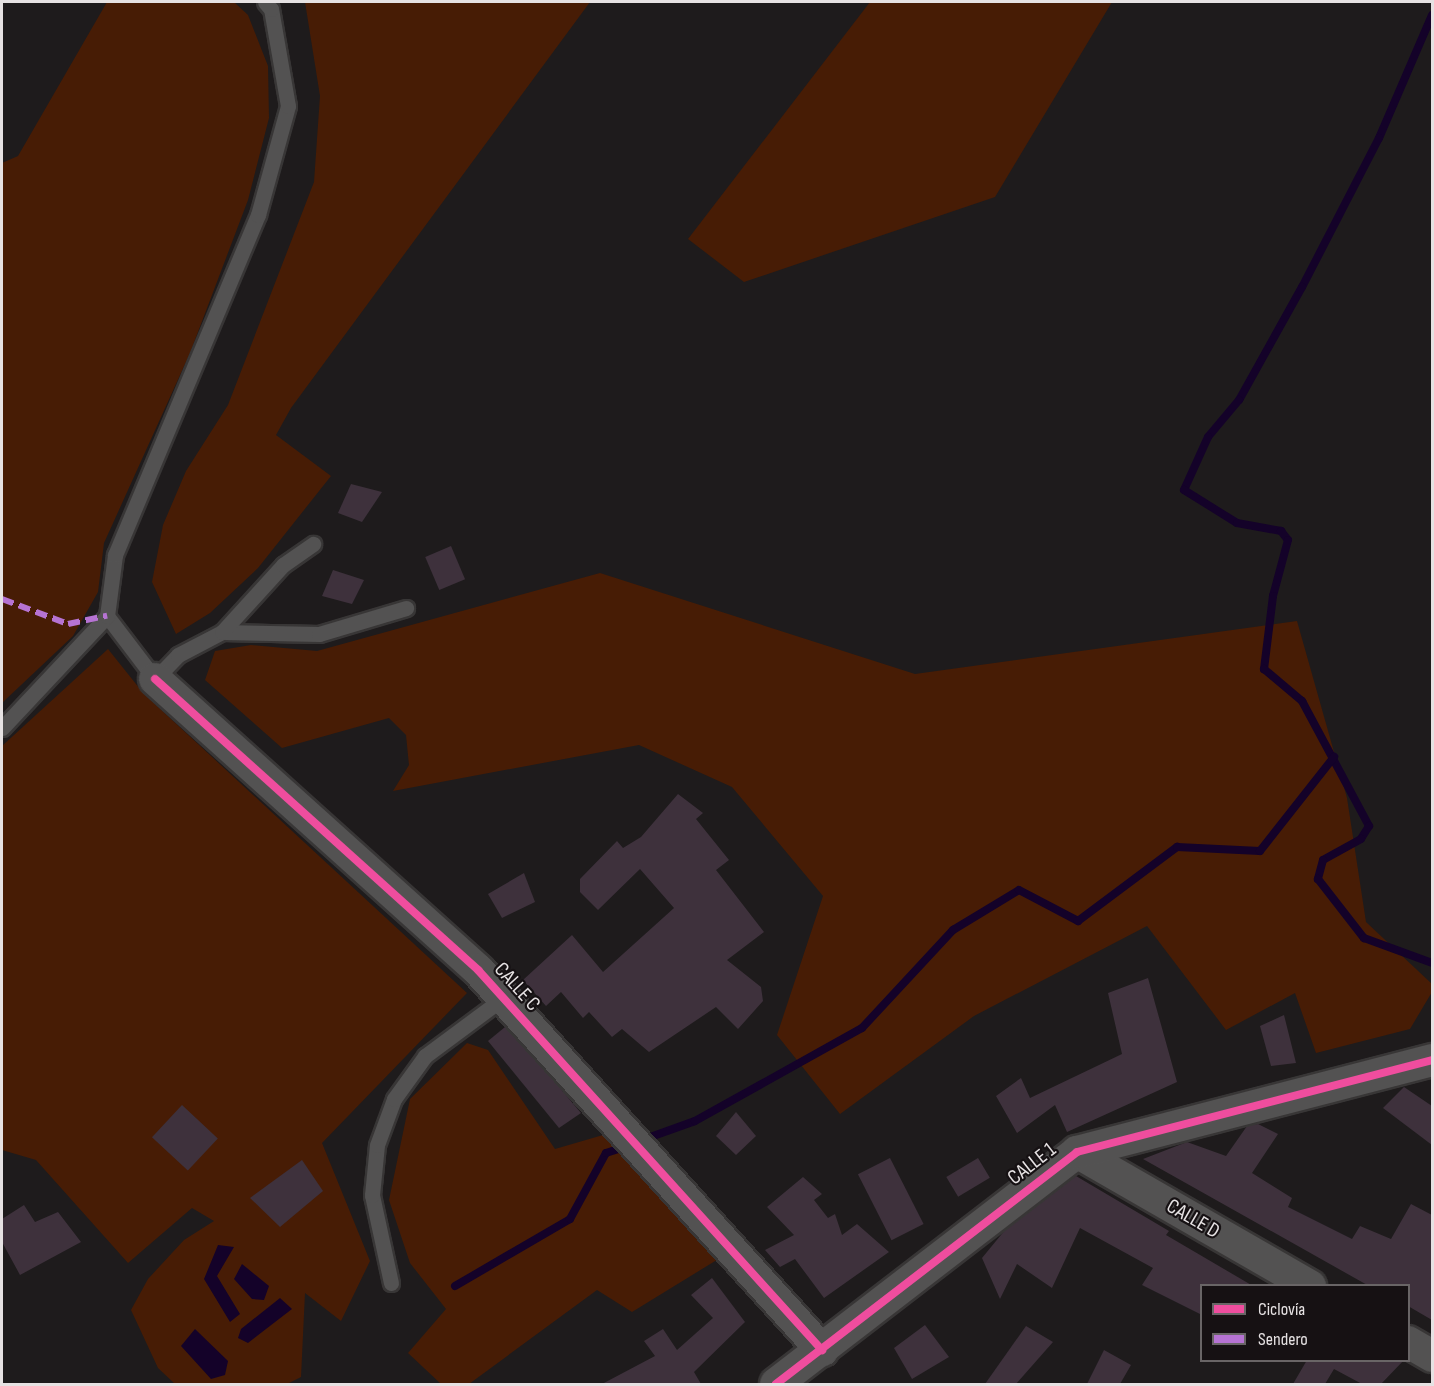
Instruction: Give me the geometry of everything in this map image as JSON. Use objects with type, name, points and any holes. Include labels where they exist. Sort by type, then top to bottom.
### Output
[{"type":"street","name":"CALLE C","points":[[155,679],[503,999],[822,1350]]},
{"type":"street","name":"CALLE 1","points":[[789,1381],[822,1350],[1077,1152],[1432,1060]]},
{"type":"street","name":"CALLE D","points":[[1077,1152],[1307,1284]]},
{"type":"street","points":[[1410,1343],[1432,1356]]},
{"type":"lane","points":[[2,728],[107,616],[115,555],[258,215],[288,106],[271,9],[265,2]]},
{"type":"lane","points":[[107,616],[155,679],[178,655],[222,632],[283,564],[313,544]]},
{"type":"lane","points":[[222,632],[319,634],[406,608]]},
{"type":"lane","points":[[391,1283],[372,1195],[377,1145],[394,1099],[425,1056],[503,999]]},
{"type":"shaded area","points":[[107,2],[234,2],[248,15],[268,66],[269,118],[248,200],[190,353],[104,543],[98,592],[73,636],[2,703],[2,163],[18,156]]},
{"type":"shaded area","points":[[305,2],[590,2],[291,408],[276,435],[331,476],[258,568],[210,613],[176,634],[152,582],[163,525],[186,471],[228,405],[314,182],[320,96]]},
{"type":"shaded area","points":[[870,2],[1112,2],[995,197],[744,282],[688,239]]},
{"type":"shaded area","points":[[600,573],[915,674],[1297,621],[1347,798],[1366,922],[1432,984],[1432,992],[1410,1029],[1316,1053],[1295,993],[1226,1030],[1147,926],[974,1016],[840,1114],[777,1035],[823,896],[732,787],[639,745],[393,791],[409,765],[406,735],[389,718],[282,748],[205,680],[215,651],[251,645],[317,651]]},
{"type":"shaded area","points":[[108,649],[144,694],[467,993],[322,1143],[370,1261],[341,1321],[305,1293],[301,1377],[287,1384],[175,1384],[158,1368],[131,1310],[148,1279],[184,1240],[214,1221],[192,1208],[128,1263],[36,1160],[2,1150],[2,746]]},
{"type":"shaded area","points":[[467,1043],[488,1050],[555,1149],[603,1135],[720,1258],[632,1312],[597,1290],[469,1384],[441,1384],[408,1353],[446,1309],[410,1263],[389,1200],[410,1099]]},
{"type":"shaded area","points":[[218,1245],[234,1247],[217,1276],[240,1314],[230,1322],[204,1279]]},
{"type":"shaded area","points":[[242,1264],[269,1286],[264,1300],[252,1299],[234,1279]]},
{"type":"shaded area","points":[[280,1298],[292,1309],[248,1343],[238,1338],[241,1329]]},
{"type":"shaded area","points":[[195,1329],[228,1361],[225,1375],[211,1379],[181,1346]]},
{"type":"building","points":[[351,484],[382,492],[362,522],[338,513]]},
{"type":"building","points":[[451,546],[465,579],[439,590],[425,557]]},
{"type":"building","points":[[333,570],[364,580],[352,604],[322,596]]},
{"type":"building","points":[[678,794],[703,813],[696,819],[729,860],[716,870],[764,932],[727,960],[761,987],[763,1001],[738,1029],[716,1007],[649,1052],[622,1029],[612,1037],[589,1012],[583,1018],[561,992],[546,1006],[523,980],[572,935],[603,972],[674,908],[640,869],[598,910],[580,892],[580,879],[617,841],[623,848],[641,837]]},
{"type":"building","points":[[524,873],[535,902],[502,918],[488,894]]},
{"type":"building","points":[[1148,978],[1177,1082],[1067,1132],[1055,1105],[1017,1133],[996,1096],[1021,1078],[1030,1098],[1122,1054],[1108,993]]},
{"type":"building","points":[[1284,1015],[1296,1063],[1271,1066],[1260,1026]]},
{"type":"building","points":[[505,1027],[581,1113],[559,1128],[488,1041]]},
{"type":"building","points":[[1404,1087],[1432,1106],[1432,1145],[1383,1108]]},
{"type":"building","points":[[182,1105],[218,1138],[188,1171],[152,1137]]},
{"type":"building","points":[[736,1112],[756,1136],[736,1155],[716,1136]]},
{"type":"building","points":[[1258,1124],[1278,1134],[1252,1173],[1292,1198],[1288,1207],[1352,1239],[1360,1226],[1391,1239],[1411,1204],[1432,1215],[1432,1320],[1410,1307],[1410,1284],[1365,1284],[1143,1159],[1187,1142],[1226,1156],[1247,1126]]},
{"type":"building","points":[[890,1158],[924,1224],[892,1240],[858,1174]]},
{"type":"building","points":[[978,1158],[990,1178],[958,1197],[946,1177]]},
{"type":"building","points":[[302,1160],[323,1191],[280,1227],[250,1198]]},
{"type":"building","points":[[1076,1176],[1169,1231],[1166,1235],[1250,1284],[1200,1284],[1200,1314],[1142,1285],[1153,1268],[1080,1228],[1052,1288],[1017,1264],[1000,1299],[982,1258],[1005,1230]]},
{"type":"building","points":[[803,1177],[822,1194],[814,1200],[828,1218],[835,1214],[842,1235],[857,1224],[889,1252],[824,1298],[795,1259],[780,1267],[765,1250],[794,1235],[767,1207]]},
{"type":"building","points":[[24,1205],[35,1222],[58,1212],[81,1242],[20,1275],[2,1242],[2,1219]]},
{"type":"building","points":[[712,1278],[745,1322],[694,1372],[701,1384],[602,1384],[655,1356],[644,1341],[663,1329],[677,1350],[713,1318],[691,1295]]},
{"type":"building","points":[[925,1325],[949,1357],[912,1379],[894,1348]]},
{"type":"building","points":[[1026,1326],[1053,1342],[1016,1384],[985,1384]]},
{"type":"building","points":[[1104,1350],[1131,1365],[1120,1384],[1087,1384]]},
{"type":"building","points":[[1306,1362],[1402,1362],[1381,1384],[1362,1384],[1334,1369],[1325,1384],[1293,1384]]},
{"type":"waterway","points":[[1432,15],[1379,138],[1302,287],[1239,400],[1208,437],[1184,490],[1237,523],[1281,531],[1288,540],[1273,596],[1264,669],[1302,701],[1369,826],[1361,839],[1323,860],[1318,879],[1364,938],[1432,963]]},
{"type":"waterway","points":[[642,1140],[695,1121],[862,1028],[953,930],[1019,890],[1078,921],[1177,847],[1260,851],[1334,757]]},
{"type":"waterway","points":[[455,1286],[570,1219],[606,1153],[628,1146]]},
{"type":"marked path","points":[[2,599],[68,624],[107,616]]},
{"type":"cycle path","points":[[155,679],[478,970],[822,1350]]},
{"type":"cycle path","points":[[776,1384],[1077,1152],[1432,1060]]}]
